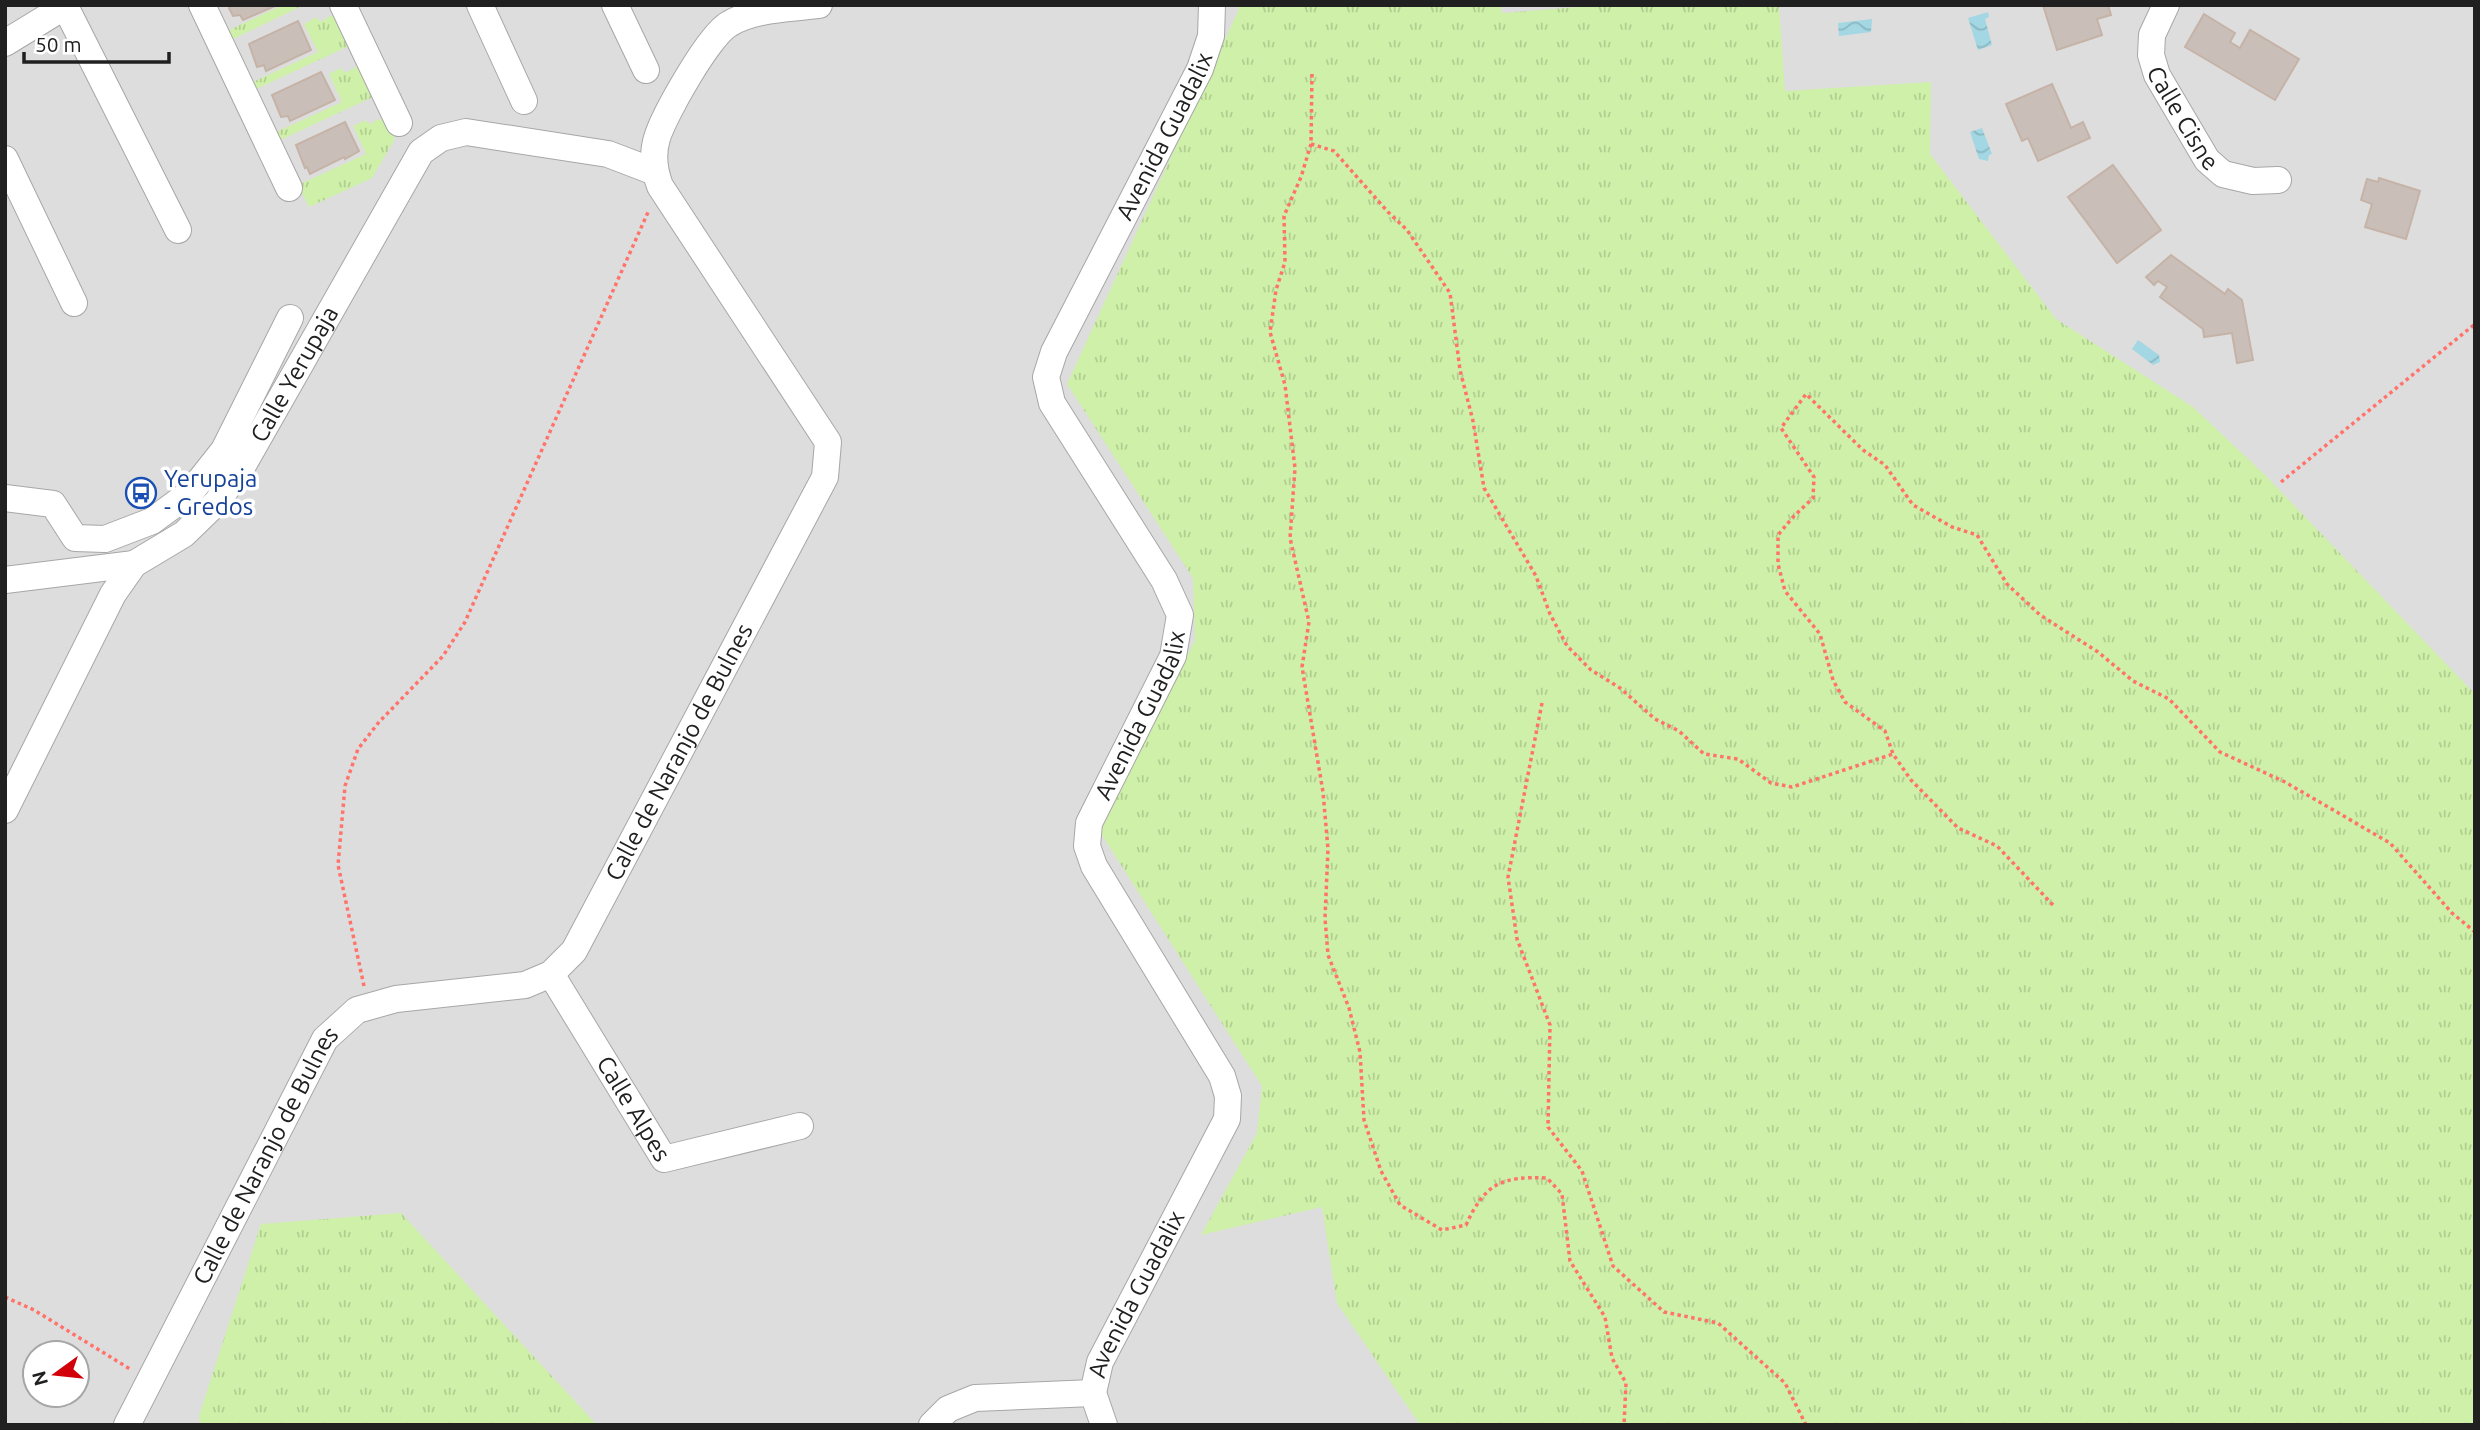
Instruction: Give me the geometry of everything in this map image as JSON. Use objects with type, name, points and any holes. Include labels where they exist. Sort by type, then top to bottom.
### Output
[{"type":"street","points":[[202,5],[289,188]]},
{"type":"street","points":[[343,5],[398,123]]},
{"type":"street","points":[[480,5],[524,101]]},
{"type":"street","points":[[615,5],[646,70]]},
{"type":"street","points":[[657,179],[654,155],[663,123],[709,44],[728,24],[757,13],[820,5]]},
{"type":"street","name":"Avenida Guadalix","points":[[1104,1425],[1093,1393],[1100,1362],[1227,1119],[1228,1096],[1222,1076],[1094,866],[1087,846],[1090,823],[1173,656],[1180,615],[1164,580],[1052,403],[1046,377],[1054,352],[1200,69],[1211,36],[1212,5]]},
{"type":"street","name":"Calle Cisne","points":[[2166,5],[2152,35],[2151,55],[2157,75],[2207,160],[2223,174],[2253,181],[2278,180]]},
{"type":"street","points":[[5,43],[66,6],[178,230]]},
{"type":"street","name":"Calle Yerupaja","points":[[5,810],[113,594],[134,564],[184,534],[217,502],[243,465],[421,152],[441,138],[466,132],[608,154],[657,179]]},
{"type":"street","name":"Calle Yerupaja","points":[[608,154],[657,139]]},
{"type":"street","points":[[5,159],[74,303]]},
{"type":"street","name":"Calle de Naranjo de Bulnes","points":[[127,1425],[325,1039],[358,1010],[396,999],[525,985],[551,974],[574,951],[825,477],[828,442],[657,179]]},
{"type":"street","points":[[5,498],[53,504],[75,538],[105,539],[152,521],[190,493],[224,450],[289,317]]},
{"type":"street","points":[[5,580],[134,564]]},
{"type":"street","name":"Calle Alpes","points":[[551,974],[664,1159],[800,1126]]},
{"type":"street","points":[[932,1425],[948,1409],[975,1398],[1093,1393]]},
{"type":"path","points":[[1312,74],[1311,144],[1301,177],[1284,216],[1285,262],[1276,290],[1270,332],[1285,385],[1295,468],[1290,538],[1309,622],[1302,667],[1323,792],[1328,849],[1325,918],[1328,956],[1349,1008],[1360,1052],[1364,1120],[1381,1171],[1400,1205],[1442,1230],[1466,1225],[1473,1209],[1490,1187],[1518,1177],[1547,1178],[1562,1194],[1570,1261],[1605,1317],[1612,1358],[1626,1383],[1624,1425]]},
{"type":"path","points":[[1311,144],[1334,151],[1388,212],[1408,230],[1450,293],[1460,370],[1473,421],[1484,488],[1535,576],[1550,614],[1567,646],[1591,670],[1620,688],[1655,719],[1679,731],[1704,754],[1738,759],[1771,783],[1792,787],[1894,754]]},
{"type":"path","points":[[368,1007],[338,865],[345,786],[358,749],[379,722],[443,656],[466,622],[657,179]]},
{"type":"path","points":[[2281,482],[2475,324]]},
{"type":"path","points":[[2053,905],[1997,846],[1958,828],[1911,780],[1894,754],[1885,731],[1845,702],[1833,680],[1821,634],[1785,591],[1778,564],[1778,535],[1813,498],[1814,477],[1781,428],[1806,394],[1863,450],[1885,465],[1913,505],[1952,527],[1977,535],[2007,584],[2040,615],[2098,652],[2133,681],[2169,699],[2220,752],[2285,782],[2390,843],[2452,913],[2475,932]]},
{"type":"path","points":[[1542,704],[1508,877],[1517,939],[1550,1025],[1548,1127],[1582,1171],[1613,1266],[1664,1312],[1718,1323],[1785,1383],[1806,1425]]},
{"type":"path","points":[[5,1297],[34,1310],[149,1381]]},
{"type":"shaded area","points":[[7,5],[2475,5],[2475,1425],[5,1425]]},
{"type":"green space","points":[[283,5],[304,5],[231,40],[227,31]]},
{"type":"green space","points":[[1237,5],[1501,5],[1502,13],[1606,5],[1779,5],[1785,91],[1931,82],[1930,154],[2056,319],[2193,407],[2264,474],[2475,694],[2475,1425],[1420,1425],[1337,1303],[1322,1207],[1201,1235],[1257,1133],[1262,1086],[1100,832],[1195,640],[1193,578],[1067,384],[1239,9]]},
{"type":"green space","points":[[336,13],[351,45],[254,90],[251,83],[318,52],[304,24],[317,17],[320,22]]},
{"type":"green space","points":[[360,65],[375,96],[278,141],[274,133],[342,102],[329,74],[341,68],[345,73]]},
{"type":"green space","points":[[385,117],[395,139],[372,178],[309,207],[298,185],[366,154],[353,126],[366,120],[368,124]]},
{"type":"green space","points":[[401,1213],[597,1425],[200,1425],[199,1416],[261,1224]]},
{"type":"water","points":[[1988,12],[1989,17],[1985,19],[1992,45],[1978,50],[1968,18]]},
{"type":"water","points":[[1872,19],[1871,32],[1839,36],[1838,23]]},
{"type":"water","points":[[1982,128],[1992,154],[1989,155],[1988,161],[1979,159],[1970,132]]},
{"type":"water","points":[[2138,340],[2159,355],[2160,362],[2153,365],[2132,349]]},
{"type":"building","points":[[231,5],[277,5],[243,20],[240,15],[233,16],[229,8]]},
{"type":"building","points":[[2043,5],[2108,5],[2111,15],[2097,19],[2102,35],[2057,50]]},
{"type":"building","points":[[2204,14],[2235,33],[2230,42],[2240,48],[2250,30],[2299,59],[2275,100],[2185,47]]},
{"type":"building","points":[[298,21],[311,50],[266,71],[264,65],[257,67],[249,44]]},
{"type":"building","points":[[321,72],[335,100],[290,121],[288,116],[281,117],[272,95]]},
{"type":"building","points":[[2052,84],[2071,128],[2083,122],[2090,138],[2038,161],[2028,138],[2022,141],[2006,104]]},
{"type":"building","points":[[345,122],[359,151],[310,174],[296,145]]},
{"type":"building","points":[[2113,165],[2161,230],[2117,263],[2068,197]]},
{"type":"building","points":[[2379,178],[2420,191],[2406,239],[2365,227],[2372,204],[2361,200],[2367,179],[2378,182]]},
{"type":"building","points":[[2171,255],[2225,294],[2228,289],[2242,300],[2253,360],[2237,363],[2232,333],[2204,337],[2203,329],[2160,297],[2167,287],[2158,281],[2154,285],[2146,277]]},
{"type":"place","name":"Yerupaja - Gredos","points":[[141,493]]}]
